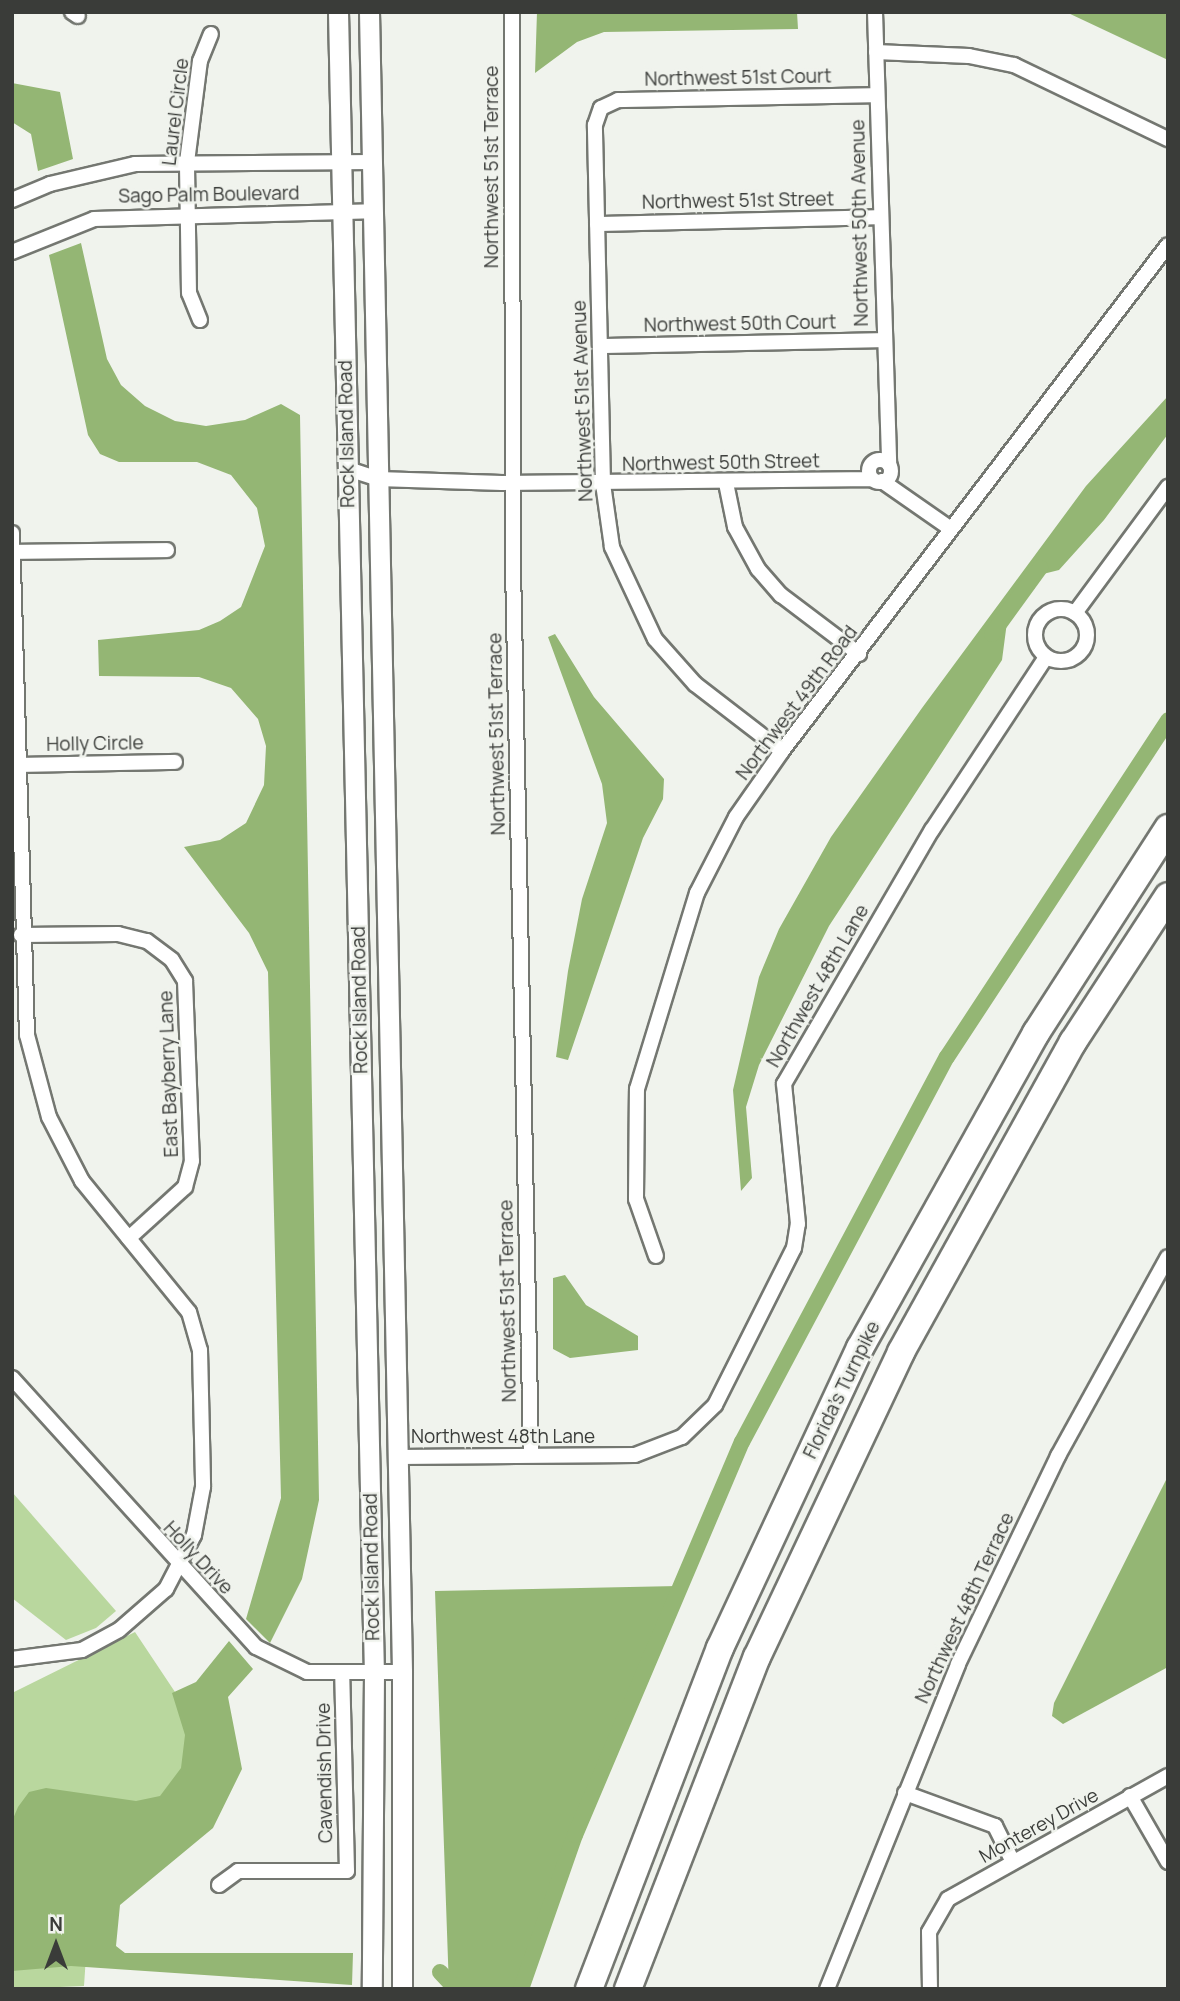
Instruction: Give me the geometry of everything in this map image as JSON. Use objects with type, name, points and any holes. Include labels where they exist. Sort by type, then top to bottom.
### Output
[{"type":"highway","name":"Florida's Turnpike","points":[[589,1989],[720,1648],[860,1348],[1036,1034],[1168,828]]},
{"type":"highway","name":"Florida's Turnpike","points":[[628,1989],[757,1657],[901,1352],[1073,1042],[1168,896]]},
{"type":"main road","name":"Rock Island Road","points":[[338,12],[374,1672],[372,1989]]},
{"type":"main road","name":"Rock Island Road","points":[[369,12],[402,1672],[402,1989]]},
{"type":"street","name":"Northwest 51st Terrace","points":[[512,12],[515,482],[531,1455]]},
{"type":"street","name":"Northwest 50th Avenue","points":[[875,12],[884,433],[880,471]]},
{"type":"street","name":"Laurel Circle","points":[[200,320],[189,293],[187,162],[200,61],[211,33]]},
{"type":"street","points":[[876,52],[969,56],[1014,65],[1168,139]]},
{"type":"street","name":"Northwest 51st Court","points":[[601,108],[618,100],[877,95]]},
{"type":"street","name":"Northwest 51st Avenue","points":[[601,108],[595,125],[603,484],[612,547],[655,639],[695,684],[782,751]]},
{"type":"street","name":"Sago Palm Boulevard","points":[[12,200],[94,172],[187,162],[371,162]]},
{"type":"street","name":"Sago Palm Boulevard","points":[[12,251],[94,219],[188,212],[372,211]]},
{"type":"street","name":"Northwest 51st Street","points":[[597,223],[879,217]]},
{"type":"street","name":"Northwest 49th Road","points":[[656,1256],[636,1199],[637,1089],[697,894],[736,817],[782,751],[859,654],[1168,245]]},
{"type":"street","name":"Northwest 50th Court","points":[[600,346],[881,340]]},
{"type":"street","name":"Northwest 50th Street","points":[[348,470],[378,479],[603,484],[845,479],[880,471]]},
{"type":"street","points":[[880,471],[951,529]]},
{"type":"street","points":[[726,483],[735,527],[758,569],[781,595],[859,654]]},
{"type":"street","points":[[1079,607],[1086,625],[1083,649],[1071,660],[1046,657],[1034,634],[1041,617],[1057,609],[1079,607],[1168,487]]},
{"type":"street","points":[[12,533],[14,765],[21,935],[20,1037],[49,1117],[82,1181],[189,1312],[200,1350],[203,1487],[181,1570],[119,1630],[82,1650],[12,1659]]},
{"type":"street","points":[[13,552],[167,550]]},
{"type":"street","name":"Northwest 48th Lane","points":[[398,1457],[646,1452],[682,1437],[715,1405],[794,1248],[798,1224],[784,1084],[932,830],[1046,657]]},
{"type":"street","name":"Holly Circle","points":[[14,765],[175,762]]},
{"type":"street","name":"East Bayberry Lane","points":[[21,935],[128,936],[172,960],[185,981],[192,1161],[185,1187],[129,1238]]},
{"type":"street","name":"Northwest 48th Terrace","points":[[827,1989],[958,1664],[1058,1456],[1168,1257]]},
{"type":"street","name":"Holly Drive","points":[[12,1378],[181,1570],[280,1664],[342,1673],[402,1672]]},
{"type":"street","name":"Cavendish Drive","points":[[219,1885],[238,1871],[346,1871],[342,1673]]},
{"type":"street","name":"Monterey Drive","points":[[930,1989],[934,1914],[948,1899],[1168,1776]]},
{"type":"street","points":[[905,1793],[995,1826],[1013,1862]]},
{"type":"street","points":[[1130,1797],[1168,1862]]},
{"type":"shaded area","points":[[537,12],[797,12],[798,29],[604,32],[577,42],[535,73]]},
{"type":"shaded area","points":[[1066,12],[1161,12],[1168,15],[1168,60]]},
{"type":"shaded area","points":[[12,83],[60,92],[73,159],[38,171],[31,134],[12,122]]},
{"type":"shaded area","points":[[81,243],[107,359],[121,385],[145,406],[175,421],[206,426],[245,420],[281,404],[300,415],[319,1500],[302,1579],[270,1643],[246,1619],[281,1498],[268,972],[249,933],[184,847],[220,840],[246,823],[264,785],[266,746],[258,719],[231,688],[199,677],[99,676],[98,640],[199,630],[220,621],[241,607],[265,546],[257,508],[231,475],[197,462],[119,462],[100,454],[88,435],[49,255]]},
{"type":"shaded area","points":[[1168,396],[1168,434],[1104,520],[1059,570],[1043,574],[1034,589],[1025,582],[1011,598],[1000,616],[1007,622],[1002,660],[829,926],[759,1065],[746,1107],[752,1178],[741,1191],[733,1090],[759,977],[779,929],[831,837],[922,708],[1086,486]]},
{"type":"shaded area","points":[[555,634],[594,697],[664,779],[663,799],[643,838],[568,1060],[556,1057],[568,971],[582,899],[607,823],[602,784],[548,637]]},
{"type":"shaded area","points":[[565,1275],[586,1305],[638,1336],[638,1350],[570,1358],[553,1349],[553,1278]]},
{"type":"shaded area","points":[[1168,1476],[1168,1667],[1063,1724],[1052,1716],[1054,1703]]},
{"type":"shaded area","points":[[12,1492],[116,1611],[96,1628],[66,1640],[12,1598]]},
{"type":"shaded area","points":[[678,1586],[575,1835],[521,1989],[449,1989],[435,1591]]},
{"type":"shaded area","points":[[135,1632],[213,1749],[88,1926],[84,1986],[12,1989],[12,1693]]},
{"type":"shaded area","points":[[229,1641],[253,1669],[228,1697],[242,1769],[213,1828],[120,1905],[116,1946],[125,1953],[353,1953],[352,1985],[71,1966],[12,1971],[12,1821],[18,1807],[29,1792],[46,1788],[136,1801],[160,1796],[181,1768],[185,1735],[172,1693],[196,1682]]},
{"type":"waterway","points":[[992,634],[1040,568]]},
{"type":"waterway","points":[[521,1989],[575,1835],[742,1442],[947,1057],[1168,720]]},
{"type":"waterway","points":[[440,1972],[456,1989]]}]
